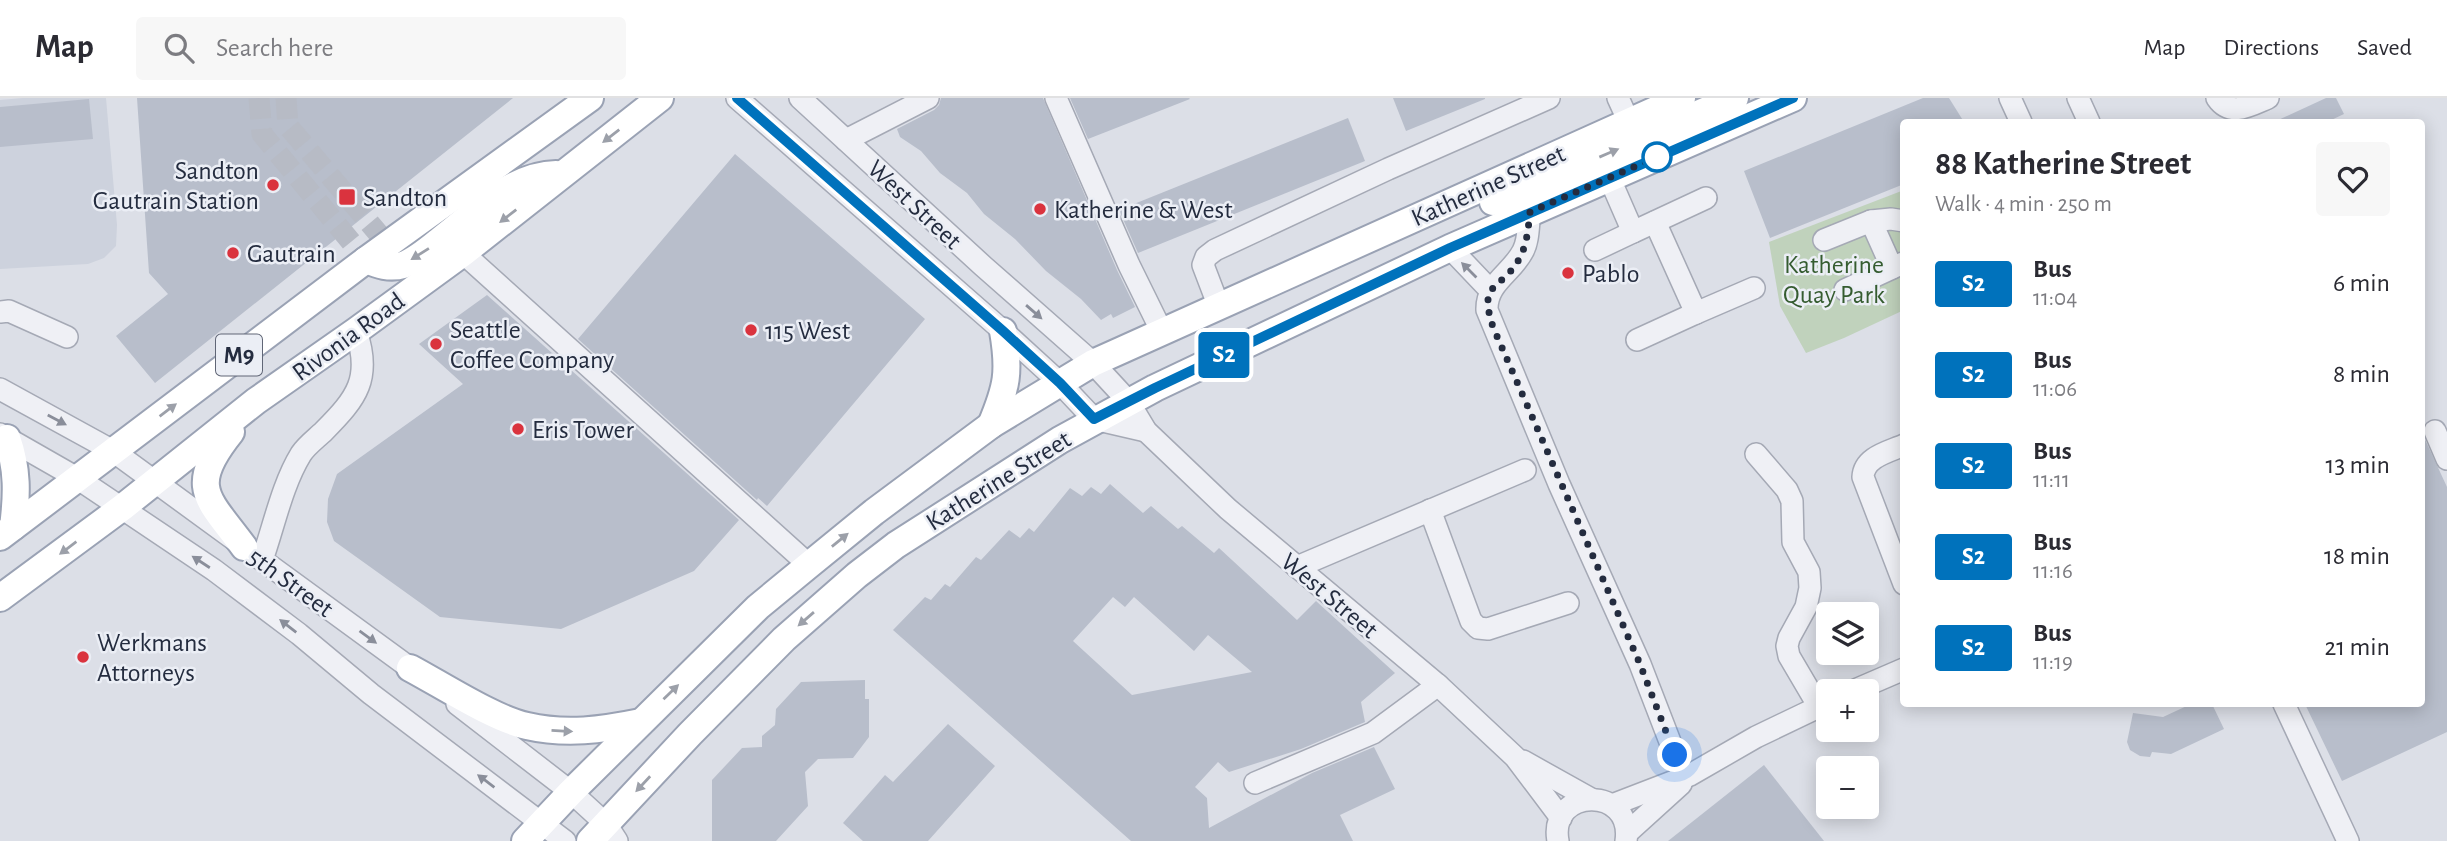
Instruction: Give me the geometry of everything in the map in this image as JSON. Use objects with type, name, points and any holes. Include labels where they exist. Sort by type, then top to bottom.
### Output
[{"type":"main road","name":"Rivonia Road","points":[[6,532],[366,260],[590,98]]},
{"type":"main road","name":"Rivonia Road","points":[[0,598],[122,507],[256,401],[463,253],[660,98]]},
{"type":"main road","name":"Katherine Street","points":[[533,832],[640,722],[758,607],[874,512],[991,425],[1093,363],[1219,307],[1623,110],[1682,98]]},
{"type":"main road","points":[[1093,363],[1128,357],[1184,336],[1735,98]]},
{"type":"main road","name":"Katherine Street","points":[[605,836],[690,734],[784,639],[857,575],[896,545],[1094,419],[1450,248],[1793,98]]},
{"type":"main road","points":[[366,260],[384,267],[402,265],[427,250],[517,183],[538,174],[562,174]]},
{"type":"main road","points":[[991,425],[1007,379],[1003,331]]},
{"type":"main road","points":[[253,554],[218,516],[209,499],[206,484],[212,457],[256,401]]},
{"type":"main road","points":[[4,436],[16,465],[17,483],[6,532]]},
{"type":"main road","points":[[410,668],[497,715],[525,726],[563,732],[601,730],[640,722]]},
{"type":"street","name":"West Street","points":[[737,98],[1003,331],[1060,383],[1094,419]]},
{"type":"street","name":"West Street","points":[[800,98],[1093,363],[1128,401],[1146,431],[1228,509],[1438,685],[1515,757],[1561,818]]},
{"type":"street","points":[[846,140],[928,98]]},
{"type":"street","points":[[1056,98],[1129,265],[1163,332]]},
{"type":"street","points":[[1219,307],[1203,265],[1206,257],[1215,250],[1549,98]]},
{"type":"street","points":[[2010,98],[2020,119]]},
{"type":"street","points":[[2078,98],[2088,119]]},
{"type":"street","points":[[2217,98],[2230,109],[2242,109],[2268,98]]},
{"type":"street","points":[[1609,177],[1633,232]]},
{"type":"street","points":[[1595,250],[1706,198]]},
{"type":"street","points":[[1530,212],[1525,247],[1516,264],[1490,290],[1487,310],[1687,777]]},
{"type":"street","points":[[1824,240],[1871,221],[1900,220]]},
{"type":"street","points":[[1845,290],[1898,266],[1871,221]]},
{"type":"street","points":[[1656,222],[1696,313]]},
{"type":"street","points":[[1450,248],[1490,290]]},
{"type":"street","points":[[463,253],[809,565]]},
{"type":"street","points":[[1637,340],[1754,288]]},
{"type":"street","points":[[0,312],[9,311],[67,337]]},
{"type":"street","points":[[253,554],[302,452],[348,407],[362,383],[364,364],[356,331]]},
{"type":"street","name":"5th Street","points":[[0,389],[113,451],[410,668],[571,792],[605,836]]},
{"type":"street","points":[[1094,419],[1146,431]]},
{"type":"street","points":[[2435,431],[2447,459]]},
{"type":"street","name":"5th Street","points":[[4,436],[122,507],[235,586],[371,694],[533,832],[565,841]]},
{"type":"street","points":[[1900,447],[1872,459],[1864,469],[1863,477],[1900,574]]},
{"type":"street","points":[[1756,454],[1787,490],[1792,501],[1793,542],[1809,572],[1810,588],[1806,607],[1787,646],[1789,656],[1816,693]]},
{"type":"street","points":[[1297,567],[1525,470]]},
{"type":"street","points":[[1430,510],[1471,621],[1478,628],[1488,629],[1569,603]]},
{"type":"street","points":[[1879,680],[1900,671]]},
{"type":"street","points":[[1255,783],[1373,733],[1438,685]]},
{"type":"street","points":[[2285,707],[2348,841]]},
{"type":"street","points":[[1687,777],[1627,837],[1620,813],[1612,805],[1687,777],[1756,737],[1816,708]]},
{"type":"street","name":"West Street","points":[[1515,757],[1591,799],[1612,805]]},
{"type":"street","points":[[1559,841],[1558,827],[1561,818],[1576,803],[1591,799]]},
{"type":"shaded area","points":[[106,98],[117,225],[116,246],[104,258],[88,264],[0,269],[0,100]]},
{"type":"green space","name":"Katherine Quay Park","points":[[1900,192],[1900,312],[1806,353],[1780,306],[1769,242]]},
{"type":"building","name":"Gautrain","points":[[137,98],[513,98],[155,383],[116,336],[168,294],[149,273]]},
{"type":"building","name":"Katherine & West","points":[[941,98],[1043,98],[1135,307],[1113,318],[1111,314],[1101,320],[1015,239],[984,214],[967,193],[940,173],[921,151],[900,137],[897,129],[934,110]]},
{"type":"building","points":[[1070,98],[1189,98],[1190,99],[1088,139]]},
{"type":"building","points":[[1393,98],[1485,98],[1485,99],[1406,131]]},
{"type":"building","points":[[1923,98],[1949,98],[1962,119],[1900,119],[1900,186],[1770,238],[1744,171]]},
{"type":"building","points":[[2326,98],[2336,98],[2344,114],[2333,119],[2280,119]]},
{"type":"building","points":[[89,99],[93,139],[0,147],[0,107]]},
{"type":"building","points":[[1348,118],[1365,161],[1138,253],[1119,210]]},
{"type":"building","name":"115 West","points":[[735,154],[925,319],[767,506],[758,498],[757,500],[578,339]]},
{"type":"building","name":"Eris Tower","points":[[487,295],[739,520],[694,571],[561,629],[440,617],[334,541],[327,522],[328,499],[337,474],[463,384],[419,344]]},
{"type":"building","points":[[2425,439],[2447,487],[2447,732],[2342,781],[2306,707],[2425,707]]},
{"type":"building","points":[[1110,484],[1143,513],[1151,506],[1178,529],[1182,526],[1214,553],[1219,548],[1297,620],[1316,601],[1395,673],[1361,702],[1365,722],[1301,749],[1229,772],[1218,762],[1195,787],[1207,798],[1209,828],[1312,773],[1374,747],[1395,789],[1340,815],[1353,841],[1131,841],[893,630],[925,597],[931,600],[945,584],[950,587],[976,557],[981,560],[1009,530],[1020,538],[1029,528],[1034,532],[1070,488],[1082,496],[1091,487],[1101,494]],"holes":[[[1113,597],[1125,607],[1134,597],[1194,651],[1208,635],[1252,672],[1132,695],[1073,641]]]},
{"type":"building","points":[[865,680],[865,699],[869,699],[869,737],[853,758],[818,759],[805,772],[808,806],[776,841],[712,841],[712,780],[742,748],[762,747],[762,736],[775,725],[776,709],[801,682]]},
{"type":"building","points":[[2185,707],[2213,707],[2224,729],[2171,754],[2152,752],[2150,757],[2140,756],[2130,750],[2127,742],[2133,713],[2163,717]]},
{"type":"building","points":[[948,724],[995,766],[928,841],[863,841],[843,823],[885,775],[893,782]]},
{"type":"building","points":[[1764,765],[1824,841],[1668,841]]},
{"type":"tunnel","points":[[259,98],[262,134],[366,260]]},
{"type":"tunnel","points":[[286,98],[288,126],[388,245]]},
{"type":"bus line","name":"S2","points":[[737,98],[1003,331],[1060,383],[1094,419],[1450,248],[1793,98]]},
{"type":"place","name":"Sandton Gautrain Station","points":[[273,185]]},
{"type":"place","name":"Sandton","points":[[347,197]]},
{"type":"place","name":"Katherine & West","points":[[1040,209]]},
{"type":"place","name":"Gautrain","points":[[233,253]]},
{"type":"place","name":"Pablo","points":[[1568,273]]},
{"type":"place","name":"115 West","points":[[751,330]]},
{"type":"place","name":"Seattle Coffee Company","points":[[436,344]]},
{"type":"place","name":"Eris Tower","points":[[518,429]]},
{"type":"place","name":"Werkmans Attorneys","points":[[83,657]]},
{"type":"route","points":[[1657,157],[1530,212],[1525,247],[1516,264],[1490,290],[1487,310],[1559,484],[1640,664],[1675,755]]}]
